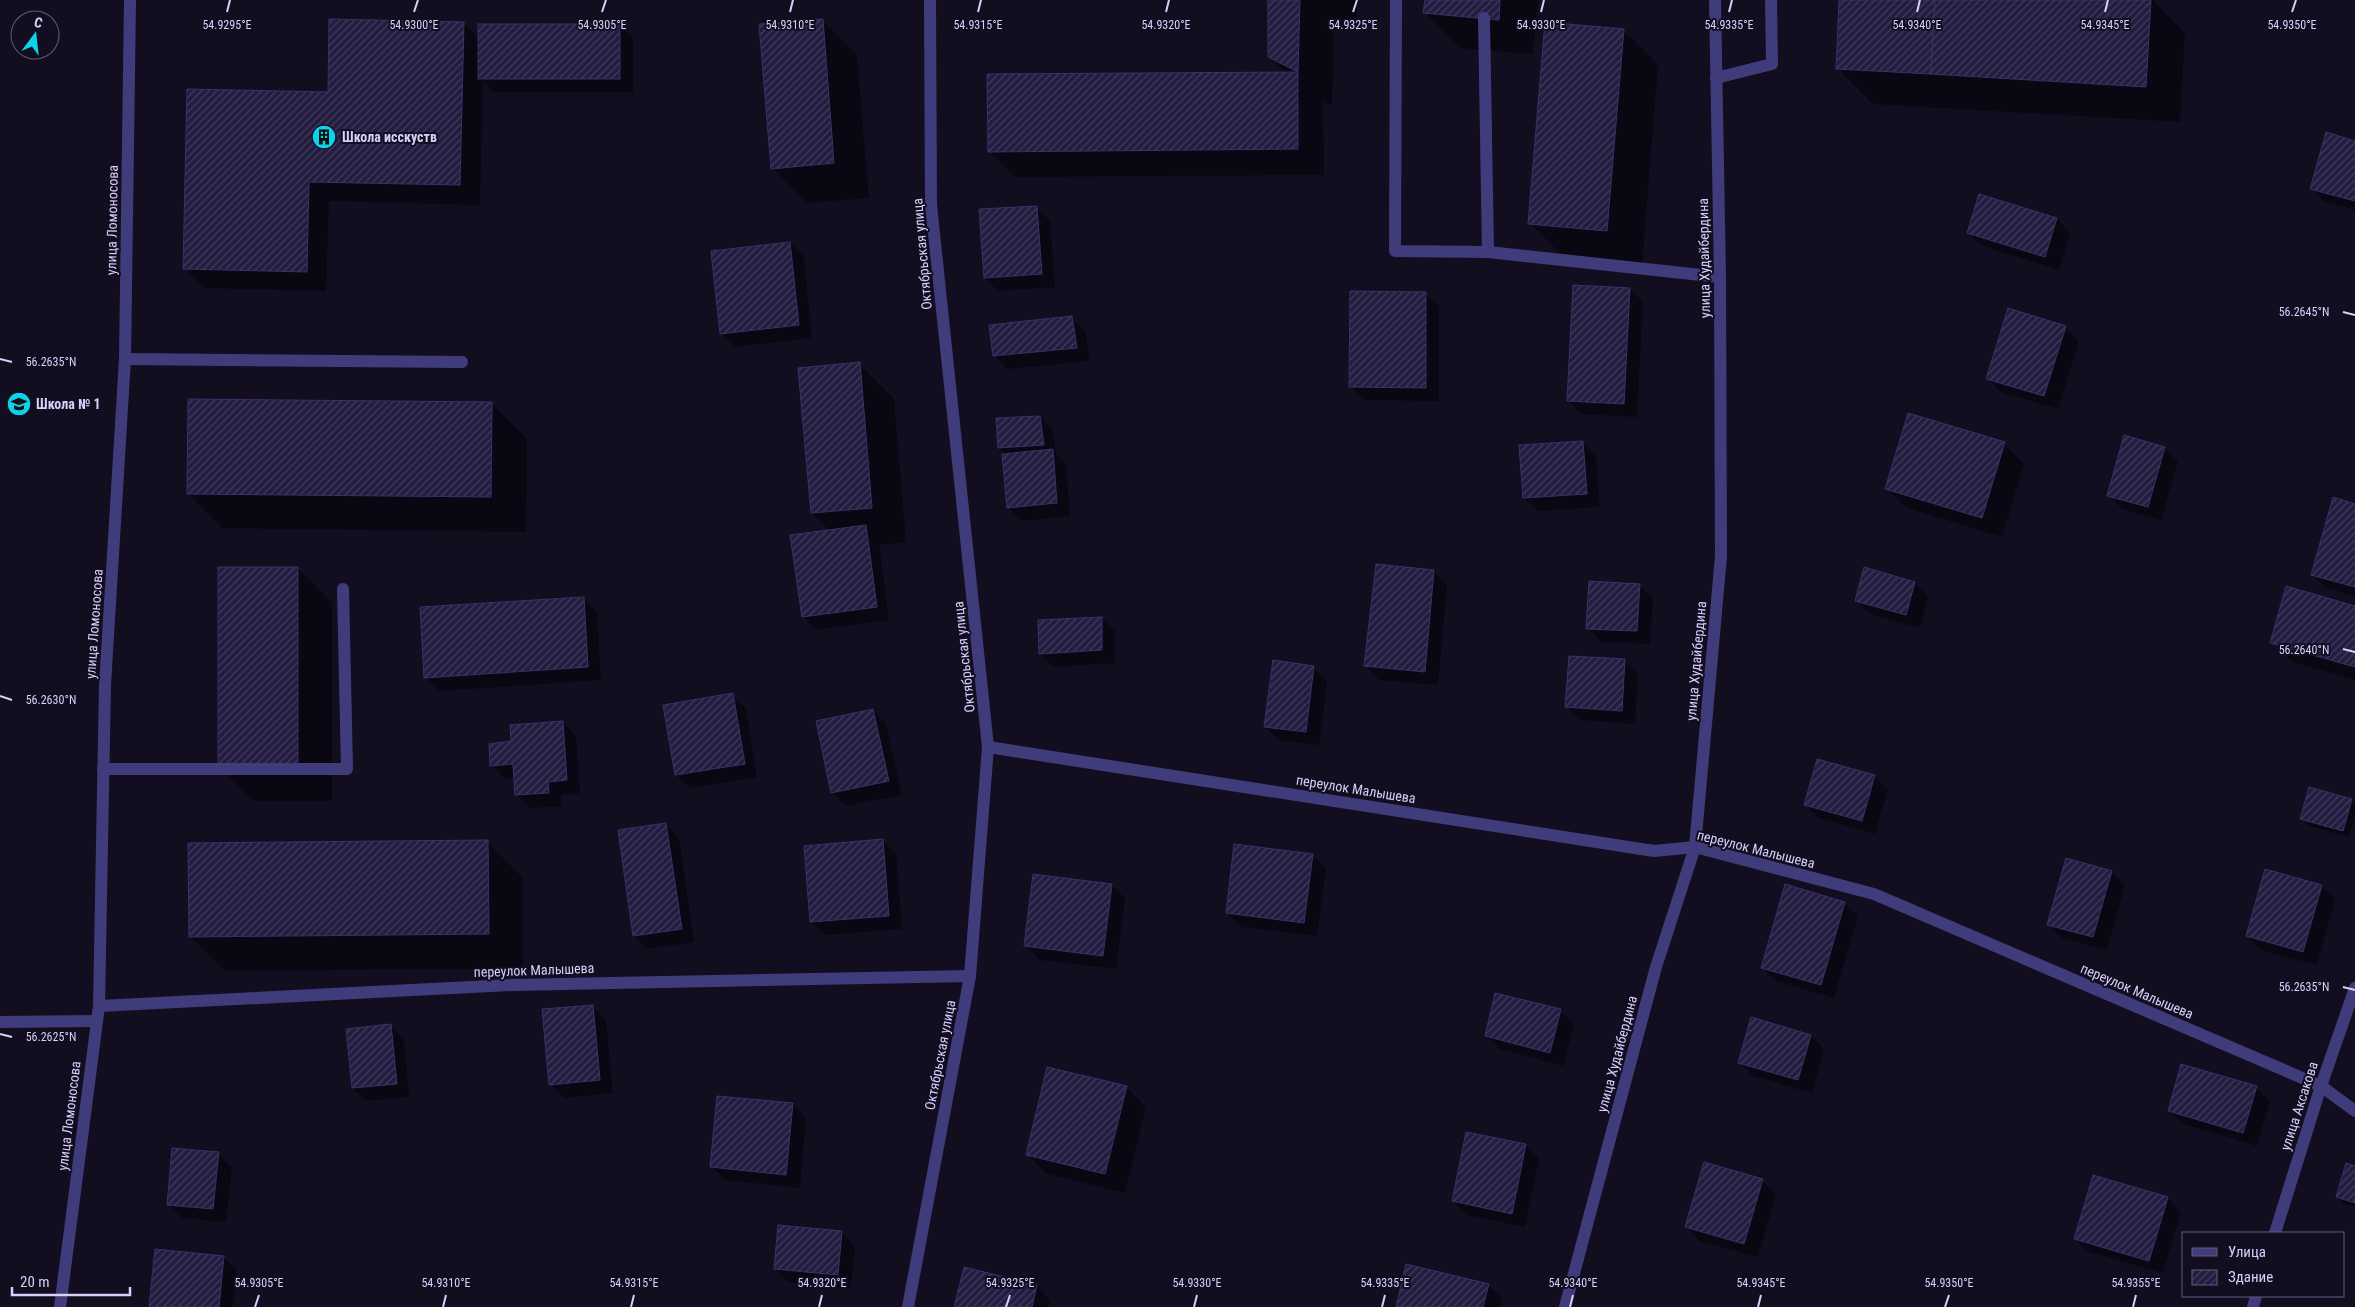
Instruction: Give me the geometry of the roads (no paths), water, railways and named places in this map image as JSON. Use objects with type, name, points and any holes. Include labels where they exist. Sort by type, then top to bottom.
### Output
[{"type":"street","name":"улица Ломоносова","points":[[60,1307],[99,1006],[105,685],[125,359],[130,0]]},
{"type":"street","name":"Октябрьская улица","points":[[908,1307],[970,976],[988,747],[931,205],[930,0]]},
{"type":"street","points":[[1396,0],[1395,251],[1488,252],[1720,277]]},
{"type":"street","name":"улица Худайбердина","points":[[1565,1307],[1656,967],[1695,847],[1721,556],[1720,277],[1715,0]]},
{"type":"street","points":[[1716,78],[1772,64],[1771,0]]},
{"type":"street","points":[[1484,18],[1488,252]]},
{"type":"street","points":[[125,359],[462,362]]},
{"type":"street","points":[[103,769],[347,769],[343,589]]},
{"type":"street","name":"переулок Малышева","points":[[988,747],[1654,851],[1695,847],[1874,894],[2320,1086],[2355,1111]]},
{"type":"street","name":"переулок Малышева","points":[[99,1006],[512,985],[970,976]]},
{"type":"street","name":"улица Аксакова","points":[[2275,1232],[2320,1086],[2355,988]]},
{"type":"street","points":[[0,1022],[96,1021]]},
{"type":"place","name":"Школа исскуств","points":[[324,137]]},
{"type":"place","name":"Школа № 1","points":[[19,404]]}]
